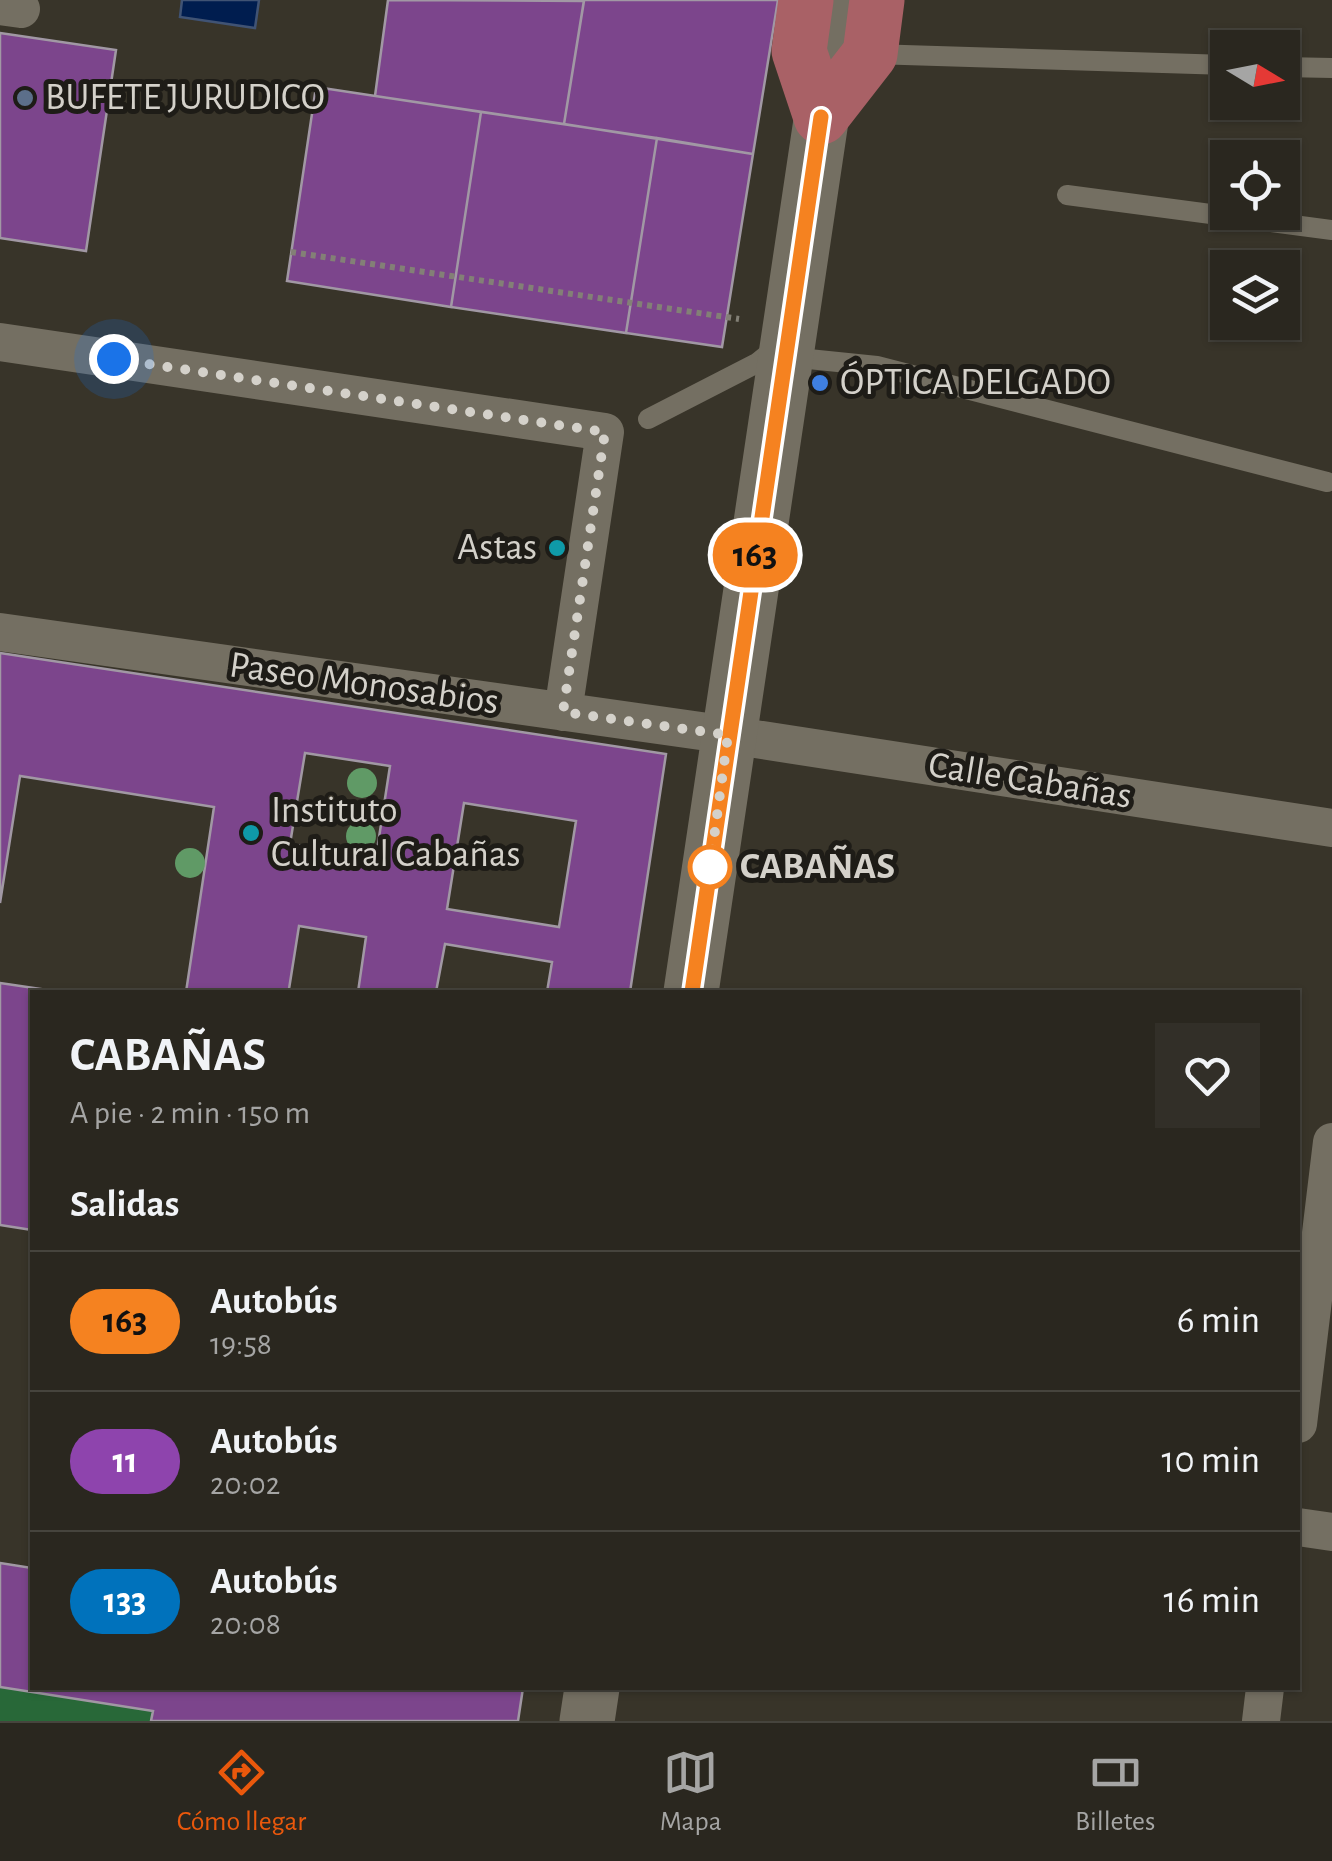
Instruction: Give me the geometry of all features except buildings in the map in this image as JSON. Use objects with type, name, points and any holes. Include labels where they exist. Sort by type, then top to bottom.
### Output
[{"type":"main road","points":[[821,117],[798,50],[845,15]]},
{"type":"main road","points":[[692,990],[821,117],[845,15]]},
{"type":"main road","points":[[587,1721],[592,1690]]},
{"type":"street","points":[[0,342],[605,432],[563,712]]},
{"type":"street","name":"Paseo Monosabios","points":[[0,632],[728,735]]},
{"type":"street","name":"Calle Cabañas","points":[[728,735],[1332,828]]},
{"type":"street","points":[[1300,1413],[1323,1288],[1332,1142]]},
{"type":"street","points":[[1300,1528],[1332,1532]]},
{"type":"street","points":[[1261,1721],[1265,1690]]},
{"type":"lane","points":[[845,15],[1210,63]]},
{"type":"lane","points":[[1300,67],[1332,68]]},
{"type":"lane","points":[[1067,195],[1332,230]]},
{"type":"lane","points":[[648,420],[786,348],[877,366],[1326,482]]},
{"type":"path","points":[[291,252],[727,317]]},
{"type":"green space","points":[[0,1687],[153,1711],[151,1721],[0,1721]]},
{"type":"water","points":[[182,0],[259,0],[255,28],[180,17]]},
{"type":"bus line","name":"163","points":[[692,990],[821,117]]},
{"type":"place","name":"BUFETE JURUDICO","points":[[25,98]]},
{"type":"place","name":"ÓPTICA DELGADO","points":[[820,383]]},
{"type":"place","name":"Astas","points":[[557,548]]},
{"type":"place","name":"Instituto Cultural Cabañas","points":[[251,833]]},
{"type":"place","name":"CABAÑAS","points":[[710,867]]},
{"type":"route","points":[[114,359],[605,432],[563,712],[728,735],[708,882],[710,867]]}]
